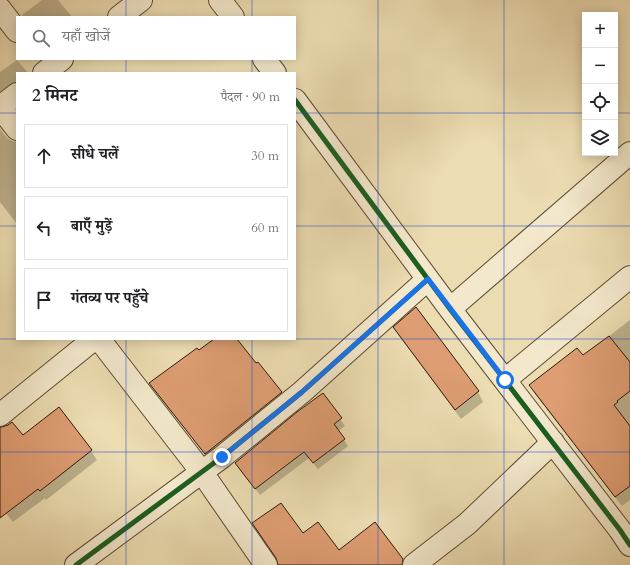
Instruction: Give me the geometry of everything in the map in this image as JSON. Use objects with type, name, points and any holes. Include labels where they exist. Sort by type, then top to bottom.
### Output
[{"type":"street","points":[[120,16],[141,0]]},
{"type":"street","points":[[220,0],[232,16]]},
{"type":"street","points":[[0,9],[16,30]]},
{"type":"street","points":[[265,60],[273,72]]},
{"type":"street","points":[[16,95],[0,107],[16,128]]},
{"type":"street","points":[[296,101],[450,309],[553,442],[627,532]]},
{"type":"street","points":[[450,309],[630,153]]},
{"type":"street","points":[[505,380],[630,277]]},
{"type":"street","points":[[76,565],[222,457],[302,392],[428,279]]},
{"type":"street","points":[[0,415],[93,340]]},
{"type":"street","points":[[100,340],[202,471],[266,565]]},
{"type":"street","points":[[414,565],[467,524],[553,442]]},
{"type":"building","points":[[416,307],[479,391],[455,410],[393,327]]},
{"type":"building","points":[[609,336],[630,362],[630,391],[614,405],[630,426],[630,486],[615,497],[529,385],[577,348],[583,355]]},
{"type":"building","points":[[213,340],[238,340],[282,392],[205,454],[149,383],[197,348],[199,350]]},
{"type":"building","points":[[323,393],[342,418],[334,424],[345,439],[313,463],[304,452],[255,489],[235,463],[297,412]]},
{"type":"building","points":[[59,407],[92,450],[40,491],[38,489],[0,518],[0,427],[8,425],[12,422],[23,435]]},
{"type":"building","points":[[281,503],[303,533],[318,522],[339,550],[375,522],[403,559],[402,565],[278,565],[276,558],[252,523]]},
{"type":"cycle path","points":[[296,101],[450,309],[630,545]]},
{"type":"cycle path","points":[[76,565],[222,457],[302,392],[428,279]]},
{"type":"route","points":[[222,457],[302,392],[428,279],[505,380]]}]
